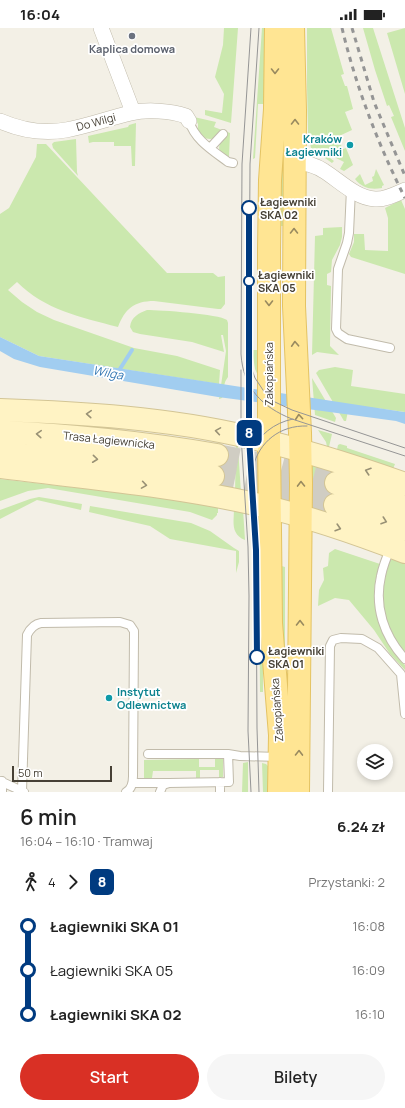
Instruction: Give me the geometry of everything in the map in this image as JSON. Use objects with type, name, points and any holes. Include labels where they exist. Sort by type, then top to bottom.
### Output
[{"type":"main road","name":"Zakopiańska","points":[[276,28],[275,109],[271,168],[270,242],[270,508],[272,623],[280,735],[279,792]]},
{"type":"main road","name":"Zakopiańska","points":[[293,28],[295,70],[294,306],[301,517],[298,792]]},
{"type":"main road","points":[[0,410],[97,415],[138,419],[228,433],[270,442],[405,484]]},
{"type":"main road","name":"Trasa Łagiewnicka","points":[[0,432],[44,434],[171,447],[215,466],[150,465],[97,459],[0,454]]},
{"type":"main road","points":[[0,467],[133,483],[227,498],[301,517],[398,549]]},
{"type":"main road","points":[[336,483],[405,507]]},
{"type":"main road","points":[[335,505],[405,529]]},
{"type":"street","points":[[101,28],[133,112]]},
{"type":"street","name":"Do Wilgi","points":[[0,121],[36,131],[65,130],[133,112],[168,112],[186,116],[189,121]]},
{"type":"street","points":[[295,161],[318,167],[363,196],[376,199],[385,198],[405,190]]},
{"type":"lane","points":[[189,121],[195,135],[228,162],[232,163]]},
{"type":"lane","points":[[210,148],[223,134]]},
{"type":"lane","points":[[350,189],[348,238],[338,269],[336,329],[342,337],[347,339],[390,348]]},
{"type":"lane","points":[[398,549],[381,575],[379,602],[382,620],[387,632],[393,644],[405,659]]},
{"type":"lane","points":[[1,781],[23,792],[27,635],[34,625],[41,623],[120,622],[128,624],[132,628],[134,635],[129,789],[169,783],[228,782],[228,754]]},
{"type":"lane","points":[[328,792],[330,646],[333,640],[341,638],[362,639],[378,648],[401,674],[405,714]]},
{"type":"lane","points":[[148,754],[228,754],[240,756],[280,757]]},
{"type":"lane","points":[[1,781],[2,792]]},
{"type":"lane","points":[[220,782],[220,792]]},
{"type":"lane","points":[[160,792],[163,785],[169,783]]},
{"type":"green space","points":[[224,28],[238,28],[231,123],[205,115],[205,110],[222,113],[224,94],[215,77],[223,45]]},
{"type":"green space","points":[[262,28],[269,28],[267,104],[258,104],[255,158],[253,159]]},
{"type":"green space","points":[[307,28],[331,28],[344,74],[341,75],[345,86],[347,86],[353,109],[345,112],[352,130],[337,137],[343,149],[346,148],[353,165],[344,171],[340,169],[344,162],[332,156],[330,158],[334,161],[332,163],[311,148],[308,133]]},
{"type":"green space","points":[[363,28],[373,28],[405,128],[405,151],[391,117],[394,116],[389,105],[387,106]]},
{"type":"green space","points":[[405,28],[405,94],[387,33]]},
{"type":"green space","points":[[287,114],[287,226],[281,226],[277,180]]},
{"type":"green space","points":[[194,117],[216,122],[214,127],[230,133],[229,157],[227,158],[220,152],[220,144],[215,138],[207,139],[203,137],[198,131],[198,124]]},
{"type":"green space","points":[[136,123],[135,166],[132,166],[131,146],[114,146],[114,142],[89,143],[88,136],[128,127],[129,125]]},
{"type":"green space","points":[[76,139],[78,176],[53,148],[52,144],[54,142]]},
{"type":"green space","points":[[37,144],[46,144],[167,273],[213,273],[218,277],[225,276],[225,304],[221,309],[218,309],[147,301],[131,307],[124,315],[118,327],[77,316],[51,306],[28,292],[17,282],[8,290],[37,312],[54,320],[134,348],[177,356],[220,370],[219,384],[39,356],[0,337],[0,214],[9,208],[36,157]]},
{"type":"green space","points":[[376,169],[384,185],[382,188],[367,188],[355,179],[360,174],[365,185],[373,181],[372,177],[374,176]]},
{"type":"green space","points":[[401,200],[405,209],[405,274],[351,257],[349,254],[354,242],[354,234],[364,234],[365,250],[388,251],[388,218],[385,208]]},
{"type":"green space","points":[[342,227],[340,245],[332,260],[331,272],[327,274],[327,285],[331,286],[330,346],[339,355],[317,352],[312,355],[315,236],[323,235],[323,228]]},
{"type":"green space","points":[[147,310],[202,314],[227,320],[228,377],[225,383],[222,398],[219,399],[226,351],[223,335],[221,335],[224,352],[192,342],[133,332],[130,327],[132,321],[138,314]]},
{"type":"green space","points":[[252,350],[260,350],[261,382],[255,369]]},
{"type":"green space","points":[[335,367],[353,370],[351,386],[405,394],[405,412],[376,408],[348,411],[346,421],[344,421],[316,373],[319,370]]},
{"type":"green space","points":[[312,378],[336,418],[335,422],[315,415]]},
{"type":"green space","points":[[318,430],[332,434],[328,451],[326,442]]},
{"type":"green space","points":[[236,443],[239,444],[241,493],[235,493]]},
{"type":"green space","points":[[340,444],[347,446],[347,448],[395,464],[393,469],[336,454],[338,445]]},
{"type":"green space","points":[[320,464],[319,514],[312,511],[311,467],[312,465]]},
{"type":"green space","points":[[0,479],[218,504],[218,513],[212,520],[190,512],[48,488],[28,491],[0,501]]},
{"type":"green space","points":[[39,497],[82,504],[81,510],[37,500],[0,519],[0,510]]},
{"type":"green space","points":[[90,506],[191,523],[210,531],[239,551],[239,562],[236,573],[236,551],[170,539],[150,526],[89,512]]},
{"type":"green space","points":[[234,508],[243,509],[245,540],[235,531]]},
{"type":"green space","points":[[335,549],[380,564],[374,592],[378,618],[388,643],[405,665],[405,670],[390,654],[374,630],[349,600],[335,598],[318,606],[319,590],[324,580],[323,568],[328,566],[329,553]]},
{"type":"green space","points":[[259,560],[263,561],[263,692],[260,692]]},
{"type":"green space","points":[[390,560],[405,561],[405,653],[391,631],[384,609],[383,597],[386,573]]},
{"type":"green space","points":[[278,565],[285,567],[285,662],[291,726],[291,754]]},
{"type":"green space","points":[[215,758],[223,758],[223,777],[219,777],[219,770],[200,770],[200,778],[196,778],[196,771],[153,771],[152,778],[144,778],[144,760],[199,759],[199,767],[215,767]]},
{"type":"green space","points":[[248,762],[248,792],[242,792],[243,763]]},
{"type":"green space","points":[[262,763],[266,764],[272,770],[272,792],[263,792]]},
{"type":"water","name":"Wilga","points":[[0,337],[39,356],[405,412],[405,424],[396,421],[218,397],[40,367],[14,359],[0,351]]},
{"type":"waterway","name":"Wilga","points":[[118,372],[132,350]]},
{"type":"tunnel","points":[[217,455],[276,467],[336,483]]},
{"type":"tunnel","points":[[213,476],[277,489],[335,505]]},
{"type":"tram line","points":[[251,28],[242,164],[241,354],[246,377],[256,395],[272,409],[281,414],[292,419],[405,456]]},
{"type":"tram line","points":[[259,28],[250,164],[250,364],[255,378],[265,393],[275,402],[292,410],[405,448]]},
{"type":"tram line","name":"8","points":[[249,208],[248,383],[249,437],[256,550],[257,657]]},
{"type":"tram line","points":[[241,370],[241,435],[248,547],[248,731],[251,792]]},
{"type":"tram line","points":[[249,383],[249,437],[256,550],[257,728],[259,792]]},
{"type":"tram line","points":[[250,452],[258,440],[273,427],[279,423],[293,419]]},
{"type":"tram line","points":[[253,467],[260,450],[272,437],[288,428],[307,426]]},
{"type":"railway","points":[[342,28],[354,72],[369,115],[405,198]]},
{"type":"railway","points":[[352,28],[374,102],[405,176]]},
{"type":"place","name":"Kaplica domowa","points":[[132,36]]},
{"type":"place","name":"Kraków Łagiewniki","points":[[350,145]]},
{"type":"place","name":"Łagiewniki SKA 02","points":[[249,208]]},
{"type":"place","name":"Łagiewniki SKA 05","points":[[249,281]]},
{"type":"place","name":"Łagiewniki SKA 01","points":[[257,657]]},
{"type":"place","name":"Instytut Odlewnictwa","points":[[109,698]]}]
